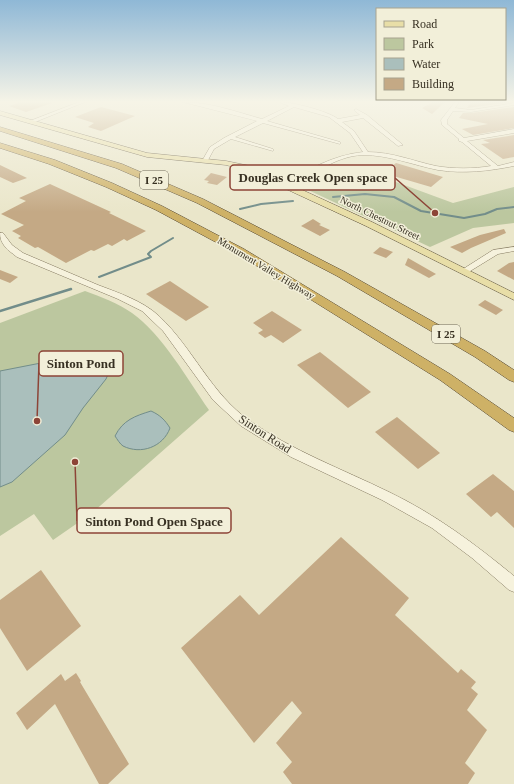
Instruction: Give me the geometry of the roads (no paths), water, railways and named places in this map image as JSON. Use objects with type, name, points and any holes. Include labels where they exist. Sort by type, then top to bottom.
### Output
[{"type":"highway","name":"I 25","points":[[33,139],[86,154],[138,173],[240,221],[341,274],[429,324],[480,354],[514,377]]},
{"type":"highway","name":"Monument Valley Highway","points":[[0,145],[52,162],[123,191],[159,208],[240,251],[445,377],[514,426]]},
{"type":"main road","name":"North Chestnut Street","points":[[93,139],[145,154],[244,167],[284,184],[514,297]]},
{"type":"street","points":[[205,161],[212,148],[228,139]]},
{"type":"street","points":[[236,139],[271,150]]},
{"type":"street","points":[[323,139],[338,143]]},
{"type":"street","points":[[356,139],[367,154]]},
{"type":"street","points":[[392,139],[400,145]]},
{"type":"street","points":[[461,140],[469,139]]},
{"type":"street","points":[[461,140],[497,168]]},
{"type":"street","points":[[284,184],[352,155],[390,155],[446,169],[475,170],[497,168],[514,164]]},
{"type":"street","name":"Sinton Road","points":[[0,235],[9,247],[20,255],[121,297],[147,310],[166,329],[217,397],[245,424],[295,454],[386,496],[436,524],[482,558],[514,585]]},
{"type":"street","points":[[464,272],[496,252],[514,249]]},
{"type":"water","points":[[46,362],[95,362],[106,364],[110,370],[106,379],[83,408],[65,435],[12,482],[0,487],[0,371]]},
{"type":"water","points":[[151,411],[162,418],[170,428],[167,435],[151,448],[137,450],[123,446],[115,436],[122,426],[130,419]]},
{"type":"waterway","points":[[333,197],[365,194],[394,197],[421,211],[464,218],[485,214],[497,209],[514,207]]},
{"type":"waterway","points":[[240,209],[261,204],[293,201]]},
{"type":"waterway","points":[[99,277],[151,257],[148,254],[151,251],[173,238]]},
{"type":"waterway","points":[[0,311],[71,289]]},
{"type":"place","name":"Douglas Creek Open space","points":[[435,213]]},
{"type":"place","name":"Sinton Pond","points":[[37,421]]},
{"type":"place","name":"Sinton Pond Open Space","points":[[75,462]]}]
